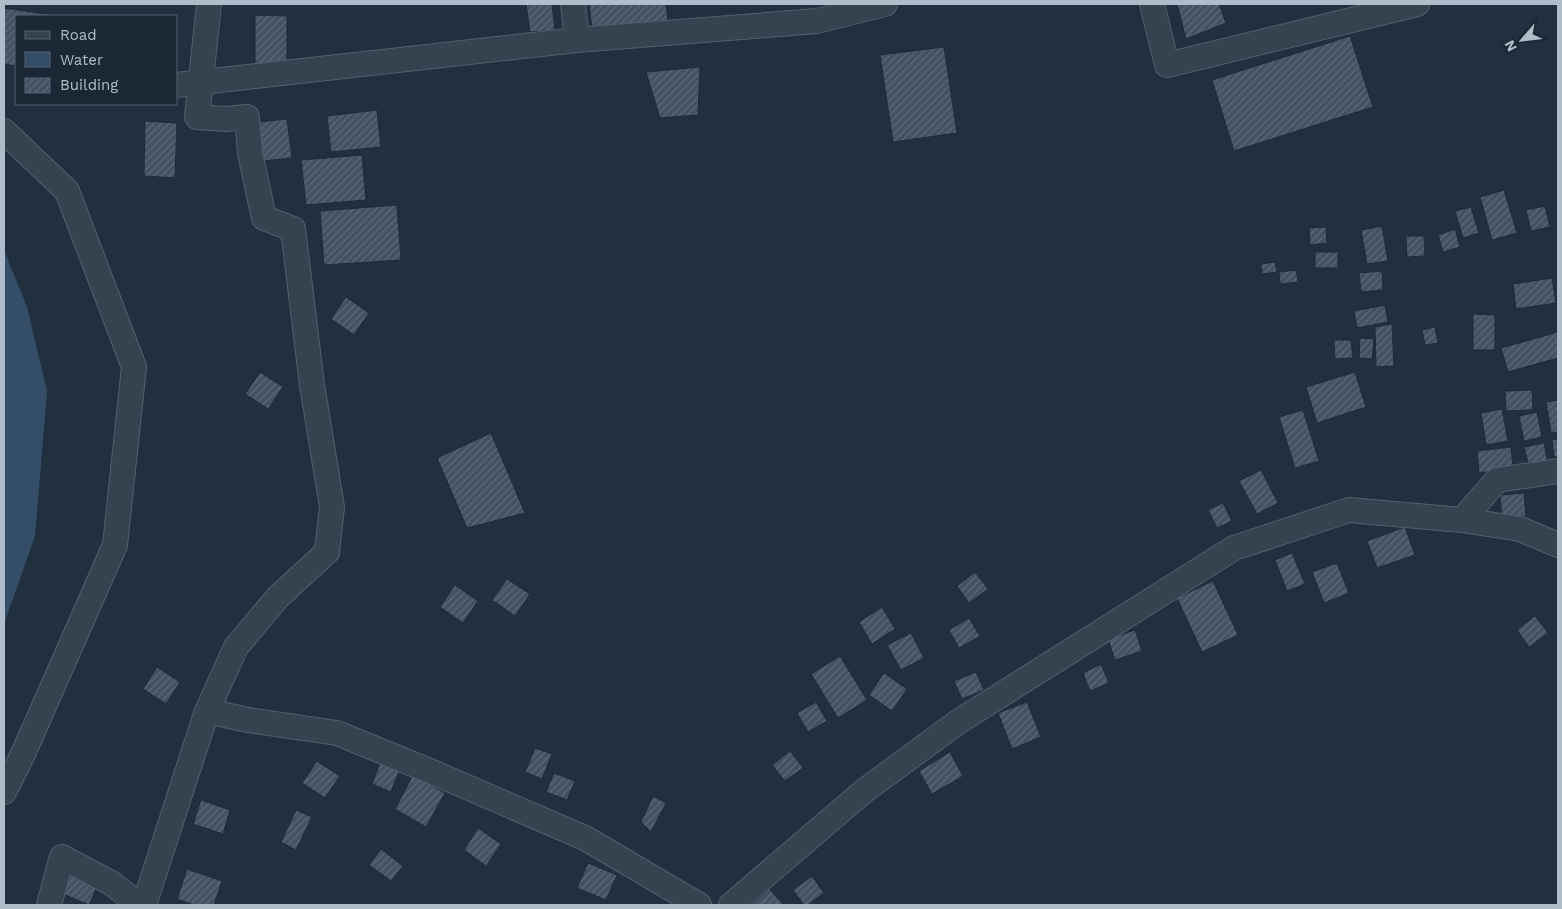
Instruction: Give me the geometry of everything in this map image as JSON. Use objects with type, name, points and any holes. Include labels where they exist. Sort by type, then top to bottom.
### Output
[{"type":"street","points":[[144,905],[207,711],[236,647],[278,597],[327,552],[332,507],[312,385],[293,229],[264,218],[250,153],[247,117],[225,119],[197,117],[209,4]]},
{"type":"street","points":[[573,4],[577,40]]},
{"type":"street","points":[[178,85],[577,40],[817,21],[885,4]]},
{"type":"street","points":[[1152,4],[1167,65],[1417,4]]},
{"type":"street","points":[[4,131],[67,191],[134,367],[115,545],[23,754],[4,792]]},
{"type":"street","points":[[1462,520],[1497,480],[1558,471]]},
{"type":"street","points":[[731,905],[864,791],[958,722],[1234,548],[1349,510],[1462,520],[1520,529],[1558,545]]},
{"type":"street","points":[[207,711],[248,720],[337,733],[424,768],[585,838],[699,905]]},
{"type":"street","points":[[49,905],[62,857],[111,884],[140,905]]},
{"type":"water","points":[[4,250],[27,307],[47,391],[35,536],[4,624]]},
{"type":"building","points":[[526,4],[552,4],[555,30],[530,32]]},
{"type":"building","points":[[589,4],[666,4],[668,20],[592,29]]},
{"type":"building","points":[[1177,4],[1219,4],[1226,23],[1186,39]]},
{"type":"building","points":[[4,8],[52,15],[15,15],[15,66],[4,64]]},
{"type":"building","points":[[255,15],[287,16],[287,65],[255,65]]},
{"type":"building","points":[[1350,36],[1373,107],[1234,151],[1212,80]]},
{"type":"building","points":[[944,47],[957,133],[893,142],[880,55]]},
{"type":"building","points":[[700,67],[698,115],[660,118],[646,72]]},
{"type":"building","points":[[377,110],[381,147],[331,152],[327,116]]},
{"type":"building","points":[[287,119],[292,158],[262,161],[258,122]]},
{"type":"building","points":[[145,121],[177,123],[175,178],[144,176]]},
{"type":"building","points":[[362,155],[366,200],[306,205],[301,160]]},
{"type":"building","points":[[1504,190],[1517,233],[1492,240],[1480,197]]},
{"type":"building","points":[[397,205],[401,260],[324,265],[320,211]]},
{"type":"building","points":[[1545,206],[1550,227],[1531,231],[1526,210]]},
{"type":"building","points":[[1471,207],[1479,233],[1463,238],[1455,211]]},
{"type":"building","points":[[1382,226],[1388,261],[1367,264],[1361,230]]},
{"type":"building","points":[[1326,227],[1327,243],[1310,245],[1309,228]]},
{"type":"building","points":[[1455,229],[1460,247],[1443,252],[1438,235]]},
{"type":"building","points":[[1406,236],[1424,236],[1425,256],[1407,257]]},
{"type":"building","points":[[1315,252],[1338,252],[1338,268],[1315,268]]},
{"type":"building","points":[[1275,262],[1277,272],[1262,274],[1261,264]]},
{"type":"building","points":[[1296,270],[1298,282],[1280,284],[1279,272]]},
{"type":"building","points":[[1382,271],[1383,290],[1361,292],[1359,273]]},
{"type":"building","points":[[1552,278],[1556,303],[1516,309],[1513,284]]},
{"type":"building","points":[[346,297],[369,313],[354,335],[331,319]]},
{"type":"building","points":[[1385,305],[1388,322],[1357,328],[1354,311]]},
{"type":"building","points":[[1473,314],[1495,315],[1495,350],[1473,350]]},
{"type":"building","points":[[1392,324],[1394,366],[1376,367],[1375,327]]},
{"type":"building","points":[[1435,327],[1438,343],[1425,345],[1422,330]]},
{"type":"building","points":[[1558,332],[1558,358],[1508,372],[1501,348]]},
{"type":"building","points":[[1360,338],[1374,339],[1372,359],[1359,358]]},
{"type":"building","points":[[1334,340],[1351,340],[1353,358],[1335,359]]},
{"type":"building","points":[[260,372],[283,387],[268,409],[245,394]]},
{"type":"building","points":[[1355,372],[1366,407],[1317,423],[1306,387]]},
{"type":"building","points":[[1532,390],[1533,410],[1506,411],[1505,391]]},
{"type":"building","points":[[1558,400],[1558,432],[1551,433],[1546,402]]},
{"type":"building","points":[[1502,409],[1508,441],[1486,445],[1481,413]]},
{"type":"building","points":[[1303,410],[1319,461],[1295,468],[1279,417]]},
{"type":"building","points":[[1537,412],[1542,437],[1524,441],[1519,416]]},
{"type":"building","points":[[491,433],[525,513],[467,528],[437,458]]},
{"type":"building","points":[[1558,439],[1558,456],[1554,457],[1552,440]]},
{"type":"building","points":[[1544,443],[1548,463],[1529,467],[1524,447]]},
{"type":"building","points":[[1511,447],[1513,468],[1479,473],[1477,451]]},
{"type":"building","points":[[1261,470],[1278,503],[1257,514],[1239,481]]},
{"type":"building","points":[[1524,493],[1526,516],[1502,518],[1500,495]]},
{"type":"building","points":[[1223,503],[1232,521],[1217,528],[1208,510]]},
{"type":"building","points":[[1405,527],[1415,555],[1377,568],[1367,541]]},
{"type":"building","points":[[1292,553],[1305,584],[1287,591],[1275,560]]},
{"type":"building","points":[[1337,563],[1349,593],[1324,603],[1312,572]]},
{"type":"building","points":[[975,572],[988,589],[969,603],[957,586]]},
{"type":"building","points":[[507,579],[530,594],[515,616],[492,600]]},
{"type":"building","points":[[1213,581],[1238,635],[1202,652],[1177,598]]},
{"type":"building","points":[[455,585],[478,601],[463,623],[440,607]]},
{"type":"building","points":[[882,607],[895,629],[872,644],[859,622]]},
{"type":"building","points":[[1535,616],[1548,633],[1529,647],[1517,630]]},
{"type":"building","points":[[969,618],[980,636],[959,648],[949,630]]},
{"type":"building","points":[[1135,630],[1142,651],[1115,660],[1108,639]]},
{"type":"building","points":[[911,633],[924,658],[901,670],[887,645]]},
{"type":"building","points":[[840,656],[867,700],[838,718],[811,674]]},
{"type":"building","points":[[1101,664],[1109,683],[1090,691],[1083,673]]},
{"type":"building","points":[[157,667],[180,682],[166,704],[143,689]]},
{"type":"building","points":[[976,672],[984,690],[962,699],[954,681]]},
{"type":"building","points":[[884,673],[907,689],[892,711],[869,695]]},
{"type":"building","points":[[816,702],[827,721],[808,732],[797,713]]},
{"type":"building","points":[[1027,702],[1041,737],[1012,749],[998,713]]},
{"type":"building","points":[[535,748],[552,754],[542,779],[525,772]]},
{"type":"building","points":[[790,751],[803,768],[785,781],[772,765]]},
{"type":"building","points":[[950,752],[963,776],[932,794],[919,771]]},
{"type":"building","points":[[382,758],[401,766],[391,792],[372,784]]},
{"type":"building","points":[[317,761],[340,776],[325,798],[302,783]]},
{"type":"building","points":[[554,773],[575,781],[567,800],[546,792]]},
{"type":"building","points":[[413,775],[445,793],[426,827],[395,809]]},
{"type":"building","points":[[653,796],[666,803],[651,832],[641,822]]},
{"type":"building","points":[[201,800],[230,810],[223,834],[193,824]]},
{"type":"building","points":[[296,810],[312,817],[296,850],[281,842]]},
{"type":"building","points":[[478,828],[501,844],[486,866],[464,850]]},
{"type":"building","points":[[381,849],[403,866],[391,881],[369,865]]},
{"type":"building","points":[[588,863],[617,875],[606,900],[577,888]]},
{"type":"building","points":[[187,869],[222,881],[214,905],[194,905],[177,899]]},
{"type":"building","points":[[71,870],[99,883],[89,905],[61,893]]},
{"type":"building","points":[[812,876],[824,893],[808,905],[804,905],[793,890]]},
{"type":"building","points":[[769,889],[784,905],[752,905]]}]
